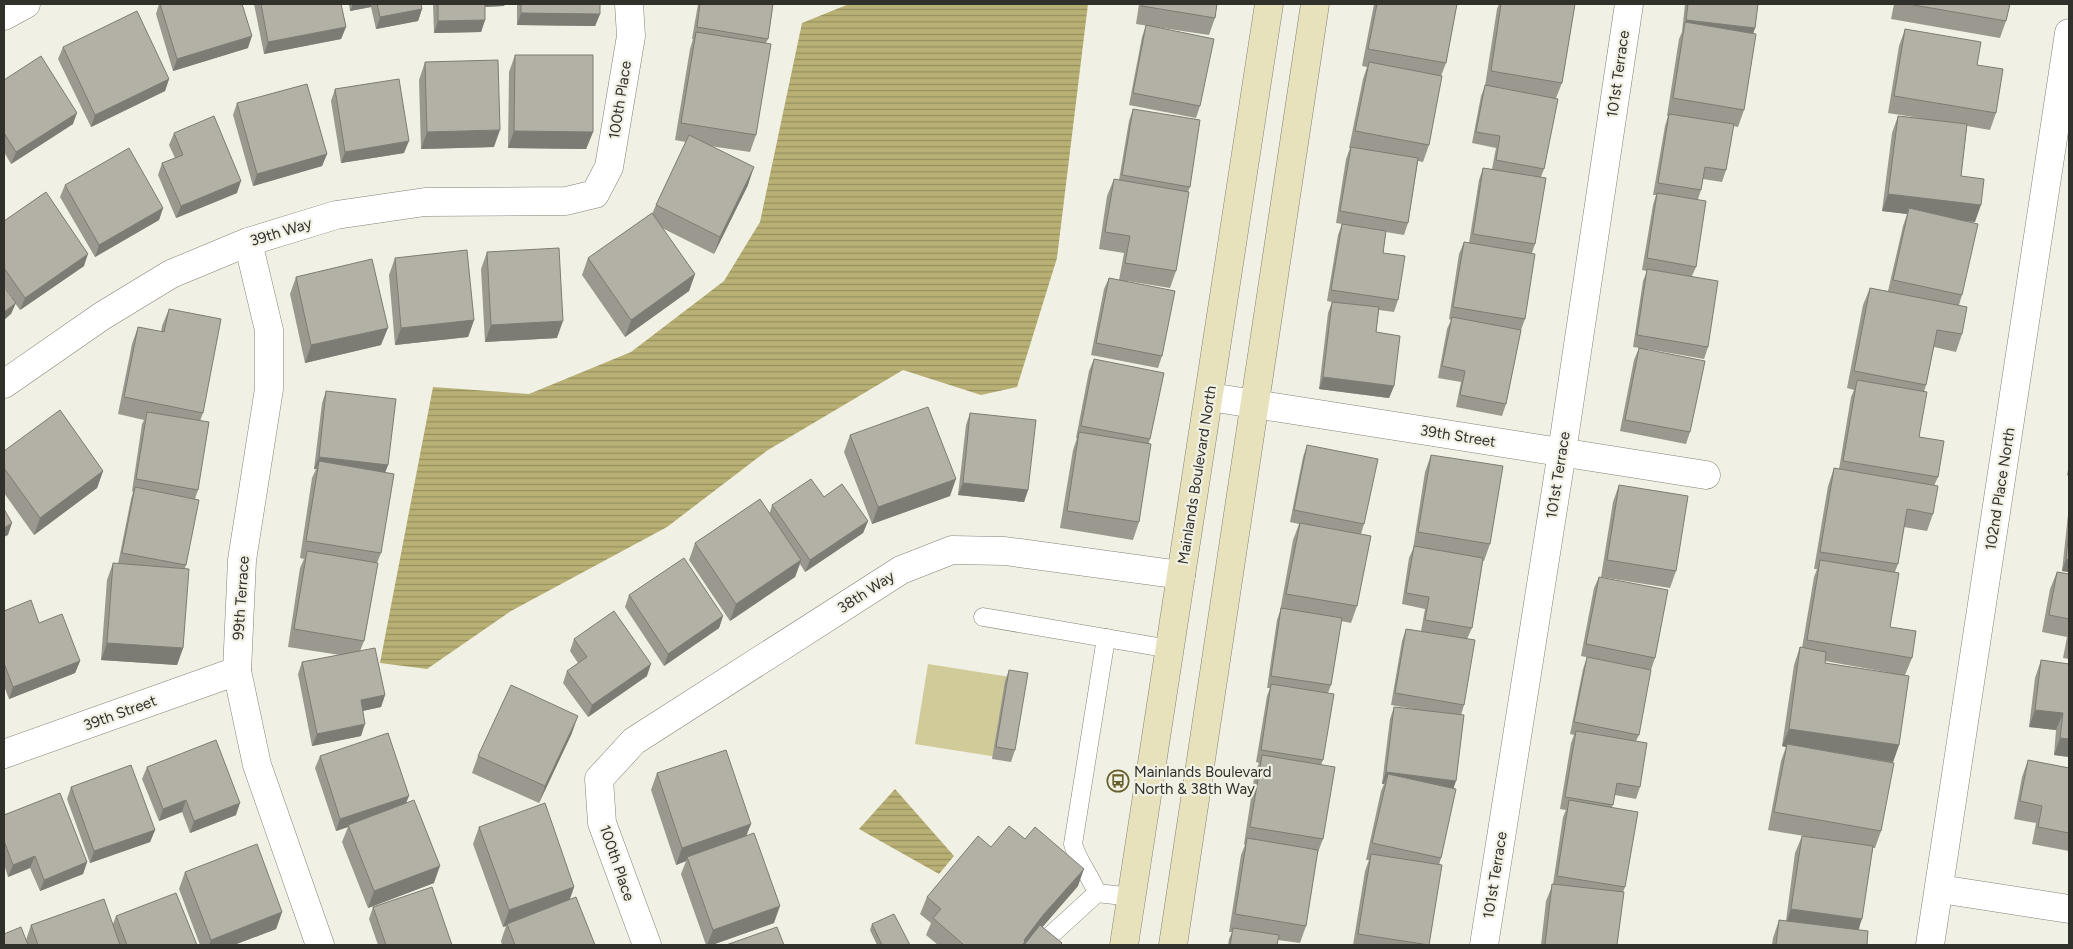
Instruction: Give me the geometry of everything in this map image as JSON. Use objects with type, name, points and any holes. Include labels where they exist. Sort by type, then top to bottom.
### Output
[{"type":"street","points":[[4,16],[26,4]]},
{"type":"street","name":"100th Place","points":[[596,194],[609,167],[631,36],[629,4]]},
{"type":"street","name":"Mainlands Boulevard North","points":[[1124,945],[1269,4]]},
{"type":"street","points":[[1173,945],[1315,4]]},
{"type":"street","name":"101st Terrace","points":[[1484,945],[1562,452],[1629,4]]},
{"type":"street","name":"102nd Place North","points":[[1930,945],[2069,33]]},
{"type":"street","name":"39th Way","points":[[4,384],[102,316],[171,274],[248,242],[336,215],[424,202],[566,201],[596,194]]},
{"type":"street","name":"99th Terrace","points":[[248,242],[269,330],[269,390],[242,560],[237,671],[257,765],[320,945]]},
{"type":"street","name":"39th Street","points":[[1210,396],[1706,475]]},
{"type":"street","name":"38th Way","points":[[599,779],[634,741],[901,570],[952,550],[1004,551],[1182,575]]},
{"type":"street","name":"39th Street","points":[[4,754],[237,671]]},
{"type":"street","name":"100th Place","points":[[599,779],[602,823],[647,945]]},
{"type":"street","points":[[1940,889],[2069,909]]},
{"type":"lane","points":[[984,617],[1170,649]]},
{"type":"lane","points":[[1097,893],[1091,877],[1076,856],[1073,844],[1106,638]]},
{"type":"lane","points":[[1042,945],[1050,935],[1097,893],[1132,897]]},
{"type":"shaded area","points":[[849,4],[1088,4],[1057,258],[1017,387],[981,395],[903,370],[768,450],[667,527],[511,611],[427,669],[380,663],[433,387],[529,394],[631,352],[724,281],[760,222],[802,23]]},
{"type":"shaded area","points":[[928,664],[1023,679],[1010,759],[915,744]]},
{"type":"shaded area","points":[[895,789],[954,856],[939,874],[859,829]]},
{"type":"building","points":[[160,4],[242,4],[252,36],[177,59]]},
{"type":"building","points":[[261,4],[341,4],[346,27],[268,42]]},
{"type":"building","points":[[377,4],[421,4],[422,9],[380,17]]},
{"type":"building","points":[[438,4],[485,4],[485,20],[438,21]]},
{"type":"building","points":[[521,4],[600,4],[600,14],[521,13]]},
{"type":"building","points":[[700,4],[773,4],[768,39],[697,27]]},
{"type":"building","points":[[1143,4],[1217,4],[1215,18],[1142,6]]},
{"type":"building","points":[[1377,4],[1457,4],[1446,63],[1368,49]]},
{"type":"building","points":[[1501,4],[1575,4],[1562,83],[1491,71]]},
{"type":"building","points":[[1688,4],[1758,4],[1755,28],[1686,20]]},
{"type":"building","points":[[1908,4],[2010,4],[2006,21]]},
{"type":"building","points":[[137,11],[169,79],[95,115],[63,47]]},
{"type":"building","points":[[1685,22],[1756,34],[1744,110],[1673,98]]},
{"type":"building","points":[[1146,25],[1214,39],[1200,106],[1133,93]]},
{"type":"building","points":[[1905,29],[1981,42],[1977,65],[2003,69],[1996,113],[1894,96]]},
{"type":"building","points":[[696,32],[771,44],[756,135],[681,123]]},
{"type":"building","points":[[515,55],[593,55],[593,132],[514,131]]},
{"type":"building","points":[[41,56],[77,113],[16,152],[4,133],[4,80]]},
{"type":"building","points":[[498,60],[500,130],[427,132],[425,62]]},
{"type":"building","points":[[1369,62],[1442,76],[1429,145],[1355,131]]},
{"type":"building","points":[[399,79],[409,141],[345,152],[335,89]]},
{"type":"building","points":[[307,84],[327,154],[257,174],[237,103]]},
{"type":"building","points":[[1485,85],[1558,99],[1544,169],[1496,160],[1500,136],[1476,132]]},
{"type":"building","points":[[1133,109],[1200,120],[1190,187],[1122,175]]},
{"type":"building","points":[[1669,114],[1734,124],[1726,170],[1705,167],[1701,190],[1658,183]]},
{"type":"building","points":[[214,116],[241,181],[181,206],[162,163],[183,155],[174,133]]},
{"type":"building","points":[[1898,116],[1967,124],[1961,176],[1984,179],[1981,205],[1888,194]]},
{"type":"building","points":[[689,135],[754,167],[720,237],[656,205]]},
{"type":"building","points":[[1351,147],[1418,158],[1408,223],[1340,211]]},
{"type":"building","points":[[129,148],[163,208],[99,245],[65,185]]},
{"type":"building","points":[[1483,168],[1546,178],[1535,244],[1473,234]]},
{"type":"building","points":[[1114,179],[1189,192],[1176,271],[1125,263],[1130,236],[1105,232]]},
{"type":"building","points":[[46,192],[88,254],[25,298],[4,268],[4,221]]},
{"type":"building","points":[[1657,193],[1706,201],[1696,267],[1647,258]]},
{"type":"building","points":[[1909,208],[1978,224],[1962,295],[1893,280]]},
{"type":"building","points":[[652,213],[695,274],[631,320],[588,258]]},
{"type":"building","points":[[1342,224],[1386,231],[1383,253],[1405,256],[1398,300],[1331,290]]},
{"type":"building","points":[[1464,242],[1535,254],[1525,319],[1453,307]]},
{"type":"building","points":[[559,248],[563,321],[491,325],[487,252]]},
{"type":"building","points":[[467,250],[474,320],[401,328],[395,258]]},
{"type":"building","points":[[372,259],[388,328],[311,345],[296,277]]},
{"type":"building","points":[[1647,269],[1718,281],[1708,347],[1637,335]]},
{"type":"building","points":[[1109,278],[1175,291],[1162,356],[1096,343]]},
{"type":"building","points":[[4,287],[16,303],[4,312]]},
{"type":"building","points":[[1870,288],[1967,307],[1962,334],[1937,330],[1926,385],[1854,371]]},
{"type":"building","points":[[1332,302],[1379,307],[1376,332],[1400,336],[1394,386],[1323,377]]},
{"type":"building","points":[[169,309],[221,319],[203,413],[124,397],[138,327],[164,332]]},
{"type":"building","points":[[1452,317],[1521,330],[1506,404],[1460,395],[1465,371],[1442,366]]},
{"type":"building","points":[[1639,348],[1705,361],[1690,432],[1625,420]]},
{"type":"building","points":[[1094,359],[1164,373],[1150,439],[1081,426]]},
{"type":"building","points":[[1857,380],[1927,392],[1919,437],[1944,441],[1938,477],[1843,461]]},
{"type":"building","points":[[326,391],[396,399],[388,465],[319,457]]},
{"type":"building","points":[[928,407],[956,479],[878,507],[850,435]]},
{"type":"building","points":[[60,410],[103,471],[40,518],[4,468],[4,451]]},
{"type":"building","points":[[147,412],[209,422],[198,490],[136,479]]},
{"type":"building","points":[[970,413],[1036,420],[1028,490],[963,483]]},
{"type":"building","points":[[1079,432],[1151,444],[1139,522],[1067,511]]},
{"type":"building","points":[[1307,445],[1378,459],[1364,524],[1294,510]]},
{"type":"building","points":[[1431,455],[1503,466],[1490,544],[1418,532]]},
{"type":"building","points":[[319,461],[394,474],[381,553],[306,541]]},
{"type":"building","points":[[1834,468],[1938,486],[1933,514],[1907,509],[1898,564],[1820,552]]},
{"type":"building","points":[[811,479],[824,497],[842,484],[868,521],[810,560],[772,505]]},
{"type":"building","points":[[1619,485],[1688,496],[1676,571],[1607,560]]},
{"type":"building","points":[[135,487],[199,500],[186,565],[122,553]]},
{"type":"building","points":[[760,499],[801,560],[736,604],[695,543]]},
{"type":"building","points":[[4,509],[12,523],[4,528]]},
{"type":"building","points":[[1300,523],[1371,536],[1357,606],[1286,594]]},
{"type":"building","points":[[2069,530],[2069,560],[2066,559]]},
{"type":"building","points":[[1414,546],[1483,558],[1472,628],[1425,620],[1429,597],[1406,593]]},
{"type":"building","points":[[307,551],[378,563],[364,641],[294,629]]},
{"type":"building","points":[[684,558],[723,616],[668,654],[629,595]]},
{"type":"building","points":[[1820,560],[1899,573],[1890,627],[1916,631],[1912,658],[1807,640]]},
{"type":"building","points":[[113,563],[189,569],[183,648],[107,643]]},
{"type":"building","points":[[2057,572],[2069,574],[2069,619],[2049,615]]},
{"type":"building","points":[[1599,577],[1668,590],[1655,658],[1586,644]]},
{"type":"building","points":[[31,600],[39,623],[62,614],[80,661],[13,687],[4,663],[4,611]]},
{"type":"building","points":[[1281,608],[1342,618],[1331,685],[1271,676]]},
{"type":"building","points":[[614,611],[651,664],[592,705],[567,671],[587,657],[574,639]]},
{"type":"building","points":[[1406,629],[1475,640],[1464,705],[1395,693]]},
{"type":"building","points":[[1800,647],[1826,652],[1825,663],[1909,676],[1899,745],[1789,729]]},
{"type":"building","points":[[375,648],[385,695],[361,700],[365,724],[317,734],[302,662]]},
{"type":"building","points":[[1587,657],[1651,670],[1639,735],[1574,722]]},
{"type":"building","points":[[2041,660],[2069,664],[2069,739],[2060,738],[2063,713],[2035,710]]},
{"type":"building","points":[[1009,670],[1028,673],[1015,750],[996,747]]},
{"type":"building","points":[[1271,684],[1334,694],[1323,760],[1261,750]]},
{"type":"building","points":[[511,685],[578,716],[545,786],[478,756]]},
{"type":"building","points":[[1394,707],[1464,715],[1456,781],[1386,772]]},
{"type":"building","points":[[1576,731],[1647,743],[1640,787],[1617,783],[1613,805],[1565,797]]},
{"type":"building","points":[[388,733],[409,796],[340,819],[320,756]]},
{"type":"building","points":[[216,740],[240,803],[194,821],[186,800],[163,809],[147,767]]},
{"type":"building","points":[[1787,744],[1894,763],[1881,831],[1774,812]]},
{"type":"building","points":[[726,750],[751,824],[682,848],[657,773]]},
{"type":"building","points":[[1262,755],[1335,767],[1323,839],[1250,827]]},
{"type":"building","points":[[2028,760],[2069,768],[2069,833],[2038,827],[2042,806],[2020,801]]},
{"type":"building","points":[[131,765],[155,830],[94,851],[71,787]]},
{"type":"building","points":[[1388,774],[1456,789],[1441,858],[1372,843]]},
{"type":"building","points":[[60,793],[87,862],[44,880],[35,856],[13,865],[4,841],[4,815]]},
{"type":"building","points":[[414,800],[440,866],[374,891],[348,825]]},
{"type":"building","points":[[1569,800],[1638,812],[1625,887],[1557,876]]},
{"type":"building","points":[[545,803],[574,887],[509,910],[479,827]]},
{"type":"building","points":[[1009,826],[1025,839],[1035,827],[1084,869],[1044,914],[1022,945],[964,945],[933,918],[941,909],[927,897],[978,836],[991,847]]},
{"type":"building","points":[[754,833],[780,906],[713,930],[687,857]]},
{"type":"building","points":[[1802,836],[1873,846],[1862,919],[1791,909]]},
{"type":"building","points":[[1247,838],[1318,850],[1306,926],[1235,914]]},
{"type":"building","points":[[257,844],[282,912],[211,940],[185,872]]},
{"type":"building","points":[[1371,854],[1442,865],[1429,945],[1358,934]]},
{"type":"building","points":[[1552,884],[1624,892],[1617,945],[1545,945]]},
{"type":"building","points":[[432,887],[452,945],[386,945],[373,907]]},
{"type":"building","points":[[176,893],[197,945],[127,945],[116,916]]},
{"type":"building","points":[[576,897],[595,945],[515,945],[507,924]]},
{"type":"building","points":[[104,899],[120,945],[38,945],[31,925]]},
{"type":"building","points":[[894,914],[910,945],[882,945],[872,924]]},
{"type":"building","points":[[1779,920],[1868,931],[1867,945],[1776,945]]},
{"type":"building","points":[[1040,925],[1062,943],[1060,945],[1024,945]]},
{"type":"building","points":[[21,927],[28,945],[4,945],[4,934]]},
{"type":"building","points":[[777,927],[784,945],[726,945]]},
{"type":"building","points":[[1233,928],[1279,935],[1277,945],[1230,945]]},
{"type":"place","name":"Mainlands Boulevard North & 38th Way","points":[[1118,781]]}]
